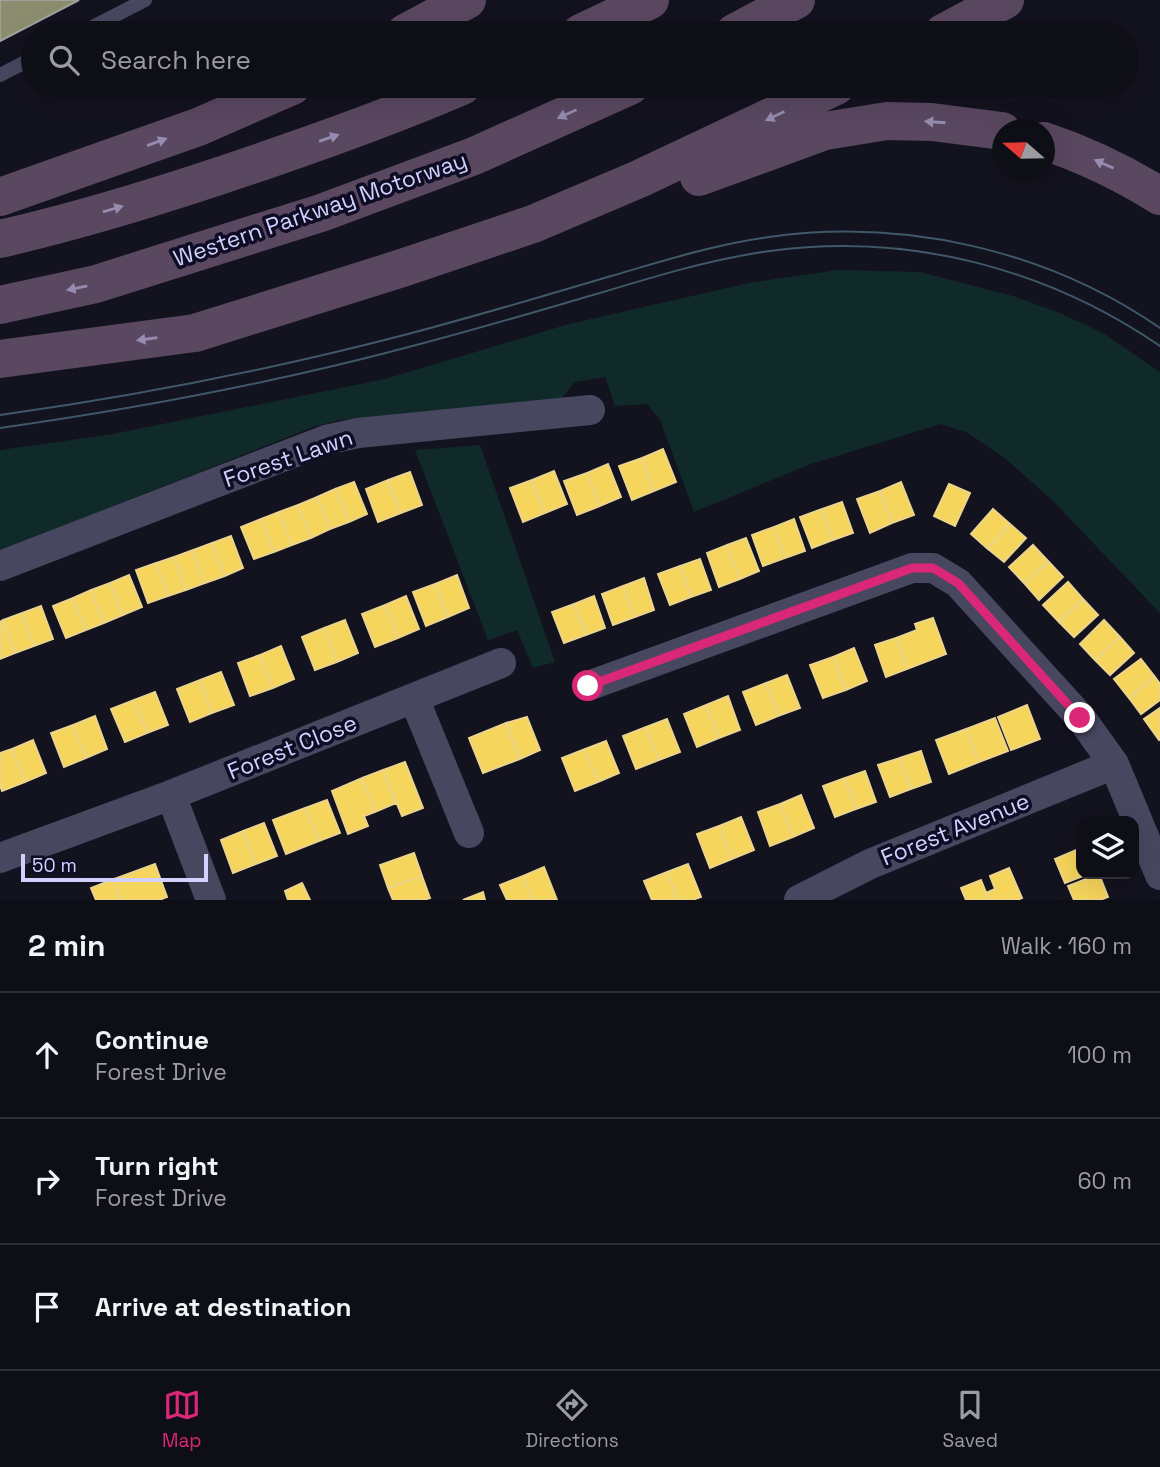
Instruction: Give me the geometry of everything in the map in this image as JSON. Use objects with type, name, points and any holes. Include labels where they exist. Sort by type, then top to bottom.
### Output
[{"type":"highway","points":[[428,21],[467,0]]},
{"type":"highway","points":[[606,21],[650,0]]},
{"type":"highway","points":[[757,21],[796,0]]},
{"type":"highway","points":[[966,21],[1005,0]]},
{"type":"highway","points":[[0,197],[198,127],[264,98]]},
{"type":"highway","points":[[0,239],[197,184],[396,115],[435,98]]},
{"type":"highway","name":"Western Parkway Motorway","points":[[0,305],[96,284],[321,213],[474,156],[603,98]]},
{"type":"highway","points":[[195,333],[533,224],[639,179],[811,98]]},
{"type":"highway","points":[[0,359],[195,333],[392,287],[825,131],[887,121],[932,122],[992,130]]},
{"type":"highway","points":[[1055,145],[1120,172],[1160,196]]},
{"type":"street","name":"Forest Lawn","points":[[0,566],[326,440],[358,433],[590,410]]},
{"type":"street","points":[[588,686],[912,568],[933,568],[958,583],[1080,718],[1114,764],[1160,875]]},
{"type":"street","name":"Forest Close","points":[[0,858],[170,795],[501,663]]},
{"type":"street","points":[[414,698],[469,833]]},
{"type":"street","name":"Forest Avenue","points":[[799,900],[870,864],[1114,764]]},
{"type":"street","points":[[170,795],[211,900]]},
{"type":"lane","points":[[104,21],[145,0]]},
{"type":"lane","points":[[0,75],[21,64]]},
{"type":"green space","points":[[838,270],[920,272],[1013,296],[1103,333],[1160,372],[1160,613],[1053,501],[1006,459],[968,433],[941,424],[811,464],[694,512],[660,420],[647,404],[615,406],[605,377],[574,382],[560,401],[340,420],[316,426],[0,551],[0,450],[113,434],[385,379],[569,324],[749,283]]},
{"type":"green space","points":[[480,445],[555,662],[533,668],[517,630],[488,640],[415,450]]},
{"type":"building: Homes","points":[[663,449],[676,482],[654,491],[642,458]]},
{"type":"building: Homes","points":[[642,458],[654,491],[632,500],[619,466]]},
{"type":"building: Homes","points":[[608,464],[621,497],[600,506],[587,473]]},
{"type":"building: Homes","points":[[554,471],[567,504],[545,513],[532,480]]},
{"type":"building: Homes","points":[[410,472],[422,505],[401,513],[388,480]]},
{"type":"building: Homes","points":[[587,473],[600,506],[577,515],[564,481]]},
{"type":"building: Homes","points":[[388,480],[401,513],[378,522],[366,489]]},
{"type":"building: Homes","points":[[532,480],[545,513],[523,522],[510,488]]},
{"type":"building: Homes","points":[[354,482],[367,514],[349,522],[335,489]]},
{"type":"building: Homes","points":[[901,482],[914,515],[892,523],[880,491]]},
{"type":"building: Homes","points":[[949,484],[970,493],[955,526],[934,516]]},
{"type":"building: Homes","points":[[335,489],[349,522],[330,529],[317,497]]},
{"type":"building: Homes","points":[[880,491],[892,523],[870,533],[857,499]]},
{"type":"building: Homes","points":[[317,497],[330,529],[311,538],[298,505]]},
{"type":"building: Homes","points":[[842,502],[853,533],[833,540],[822,509]]},
{"type":"building: Homes","points":[[298,505],[311,538],[292,545],[279,512]]},
{"type":"building: Homes","points":[[822,509],[833,540],[812,548],[800,517]]},
{"type":"building: Homes","points":[[993,509],[1010,524],[988,549],[971,534]]},
{"type":"building: Homes","points":[[279,512],[292,545],[274,552],[261,519]]},
{"type":"building: Homes","points":[[261,519],[274,552],[254,559],[241,527]]},
{"type":"building: Homes","points":[[794,519],[805,551],[785,558],[774,527]]},
{"type":"building: Homes","points":[[1010,524],[1026,538],[1004,562],[988,549]]},
{"type":"building: Homes","points":[[774,527],[785,558],[763,566],[752,535]]},
{"type":"building: Homes","points":[[231,536],[243,568],[225,576],[212,543]]},
{"type":"building: Homes","points":[[746,538],[759,571],[740,579],[727,545]]},
{"type":"building: Homes","points":[[212,543],[225,576],[205,583],[193,550]]},
{"type":"building: Homes","points":[[727,545],[740,579],[719,587],[707,553]]},
{"type":"building: Homes","points":[[1033,545],[1048,561],[1025,584],[1009,567]]},
{"type":"building: Homes","points":[[193,550],[205,583],[186,590],[174,557]]},
{"type":"building: Homes","points":[[174,557],[186,590],[168,596],[156,563]]},
{"type":"building: Homes","points":[[700,559],[711,590],[691,597],[680,566]]},
{"type":"building: Homes","points":[[1048,561],[1063,577],[1039,600],[1025,584]]},
{"type":"building: Homes","points":[[156,563],[168,596],[148,603],[136,570]]},
{"type":"building: Homes","points":[[680,566],[691,597],[670,605],[658,574]]},
{"type":"building: Homes","points":[[129,575],[142,607],[123,615],[110,583]]},
{"type":"building: Homes","points":[[457,575],[469,608],[448,617],[435,584]]},
{"type":"building: Homes","points":[[644,578],[654,610],[635,617],[623,586]]},
{"type":"building: Homes","points":[[1068,582],[1083,599],[1059,622],[1043,605]]},
{"type":"building: Homes","points":[[110,583],[123,615],[104,623],[91,590]]},
{"type":"building: Homes","points":[[435,584],[448,617],[426,626],[413,592]]},
{"type":"building: Homes","points":[[623,586],[635,617],[613,625],[602,594]]},
{"type":"building: Homes","points":[[91,590],[104,623],[86,630],[73,598]]},
{"type":"building: Homes","points":[[406,596],[419,629],[398,638],[385,605]]},
{"type":"building: Homes","points":[[594,596],[605,628],[586,635],[574,604]]},
{"type":"building: Homes","points":[[73,598],[86,630],[66,638],[53,606]]},
{"type":"building: Homes","points":[[1083,599],[1098,615],[1074,637],[1059,622]]},
{"type":"building: Homes","points":[[574,604],[586,635],[564,643],[552,612]]},
{"type":"building: Homes","points":[[385,605],[398,638],[375,647],[362,614]]},
{"type":"building: Homes","points":[[41,606],[53,639],[34,646],[22,613]]},
{"type":"building: Homes","points":[[22,613],[34,646],[15,653],[3,620]]},
{"type":"building: Homes","points":[[933,618],[946,654],[907,669],[896,638],[917,630],[915,624]]},
{"type":"building: Homes","points":[[3,620],[15,653],[0,659],[0,622]]},
{"type":"building: Homes","points":[[345,620],[358,653],[337,662],[324,628]]},
{"type":"building: Homes","points":[[1104,620],[1120,637],[1095,660],[1080,644]]},
{"type":"building: Homes","points":[[324,628],[337,662],[315,670],[302,637]]},
{"type":"building: Homes","points":[[1120,637],[1134,653],[1110,675],[1095,660]]},
{"type":"building: Homes","points":[[896,638],[907,669],[886,677],[875,645]]},
{"type":"building: Homes","points":[[281,646],[294,679],[273,688],[260,655]]},
{"type":"building: Homes","points":[[854,648],[867,681],[846,690],[833,657]]},
{"type":"building: Homes","points":[[260,655],[273,688],[250,696],[238,663]]},
{"type":"building: Homes","points":[[833,657],[846,690],[823,698],[810,665]]},
{"type":"building: Homes","points":[[1141,659],[1155,677],[1129,698],[1114,679]]},
{"type":"building: Homes","points":[[221,672],[234,705],[212,713],[200,680]]},
{"type":"building: Homes","points":[[787,675],[800,708],[778,716],[766,683]]},
{"type":"building: Homes","points":[[1155,677],[1160,684],[1160,700],[1141,714],[1129,698]]},
{"type":"building: Homes","points":[[200,680],[212,713],[190,722],[177,689]]},
{"type":"building: Homes","points":[[766,683],[778,716],[756,725],[743,692]]},
{"type":"building: Homes","points":[[155,692],[168,725],[147,733],[134,700]]},
{"type":"building: Homes","points":[[728,696],[740,730],[719,738],[706,705]]},
{"type":"building: Homes","points":[[134,700],[147,733],[125,742],[111,709]]},
{"type":"building: Homes","points":[[706,705],[719,738],[697,747],[684,714]]},
{"type":"building: Homes","points":[[1027,705],[1040,739],[1011,750],[998,717]]},
{"type":"building: Homes","points":[[1160,708],[1160,739],[1159,740],[1144,719]]},
{"type":"building: Homes","points":[[95,716],[107,749],[86,758],[73,725]]},
{"type":"building: Homes","points":[[527,717],[540,750],[520,759],[506,723]]},
{"type":"building: Homes","points":[[995,718],[1008,751],[979,762],[966,729]]},
{"type":"building: Homes","points":[[667,719],[680,752],[659,760],[646,727]]},
{"type":"building: Homes","points":[[506,723],[520,759],[483,773],[469,738]]},
{"type":"building: Homes","points":[[73,725],[86,758],[64,767],[51,733]]},
{"type":"building: Homes","points":[[646,727],[659,760],[636,769],[623,736]]},
{"type":"building: Homes","points":[[966,729],[979,762],[949,774],[936,740]]},
{"type":"building: Homes","points":[[33,740],[46,773],[25,782],[12,749]]},
{"type":"building: Homes","points":[[606,741],[619,773],[598,782],[585,749]]},
{"type":"building: Homes","points":[[12,749],[25,782],[2,791],[0,753]]},
{"type":"building: Homes","points":[[585,749],[598,782],[575,791],[562,758]]},
{"type":"building: Homes","points":[[921,751],[931,782],[911,789],[900,758]]},
{"type":"building: Homes","points":[[900,758],[911,789],[890,797],[878,765]]},
{"type":"building: Homes","points":[[405,762],[423,808],[402,816],[383,770]]},
{"type":"building: Homes","points":[[383,770],[396,803],[375,812],[362,778]]},
{"type":"building: Homes","points":[[865,771],[876,802],[856,809],[845,778]]},
{"type":"building: Homes","points":[[362,778],[375,812],[364,816],[368,826],[348,834],[332,791]]},
{"type":"building: Homes","points":[[845,778],[856,809],[835,817],[823,786]]},
{"type":"building: Homes","points":[[801,795],[814,828],[793,837],[780,804]]},
{"type":"building: Homes","points":[[327,800],[340,833],[319,841],[305,808]]},
{"type":"building: Homes","points":[[780,804],[793,837],[770,846],[758,812]]},
{"type":"building: Homes","points":[[305,808],[319,841],[286,854],[273,820]]},
{"type":"building: Homes","points":[[741,817],[754,850],[732,859],[719,826]]},
{"type":"building: Homes","points":[[264,823],[277,856],[256,864],[243,831]]},
{"type":"building: Homes","points":[[719,826],[732,859],[710,868],[697,834]]},
{"type":"building: Homes","points":[[243,831],[256,864],[233,873],[221,840]]},
{"type":"building: Homes","points":[[1076,850],[1076,879],[1065,883],[1055,859]]},
{"type":"building: Homes","points":[[414,853],[422,876],[388,888],[380,865]]},
{"type":"building: Homes","points":[[155,864],[167,897],[159,900],[121,900],[114,879]]},
{"type":"building: Homes","points":[[688,864],[701,897],[678,900],[667,872]]},
{"type":"building: Homes","points":[[544,867],[557,900],[532,900],[523,876]]},
{"type":"building: Homes","points":[[1009,868],[1022,898],[989,900],[986,893],[995,889],[990,876]]},
{"type":"building: Homes","points":[[667,872],[678,900],[652,900],[644,881]]},
{"type":"building: Homes","points":[[422,876],[430,898],[393,900],[388,888]]},
{"type":"building: Homes","points":[[523,876],[532,900],[507,900],[500,885]]},
{"type":"building: Homes","points":[[114,879],[121,900],[96,900],[91,888]]},
{"type":"building: Homes","points":[[1086,879],[1101,879],[1108,897],[1100,900],[1074,900],[1068,886]]},
{"type":"building: Homes","points":[[981,880],[989,900],[966,900],[961,888]]},
{"type":"building: Homes","points":[[302,883],[310,900],[288,900],[285,891]]},
{"type":"building: Homes","points":[[483,892],[485,900],[463,900]]},
{"type":"building: Industry","points":[[0,0],[79,0],[39,21],[21,21],[21,30],[0,41]]},
{"type":"tram line","points":[[0,415],[154,390],[307,359],[510,306],[709,248],[769,237],[820,232],[872,232],[973,246],[1070,278],[1116,301],[1160,328]]},
{"type":"tram line","points":[[0,428],[106,412],[264,382],[443,338],[705,263],[748,254],[822,246],[924,252],[974,262],[1023,277],[1070,296],[1116,319],[1160,346]]},
{"type":"route","points":[[588,686],[912,568],[933,568],[958,583],[1080,718]]}]
